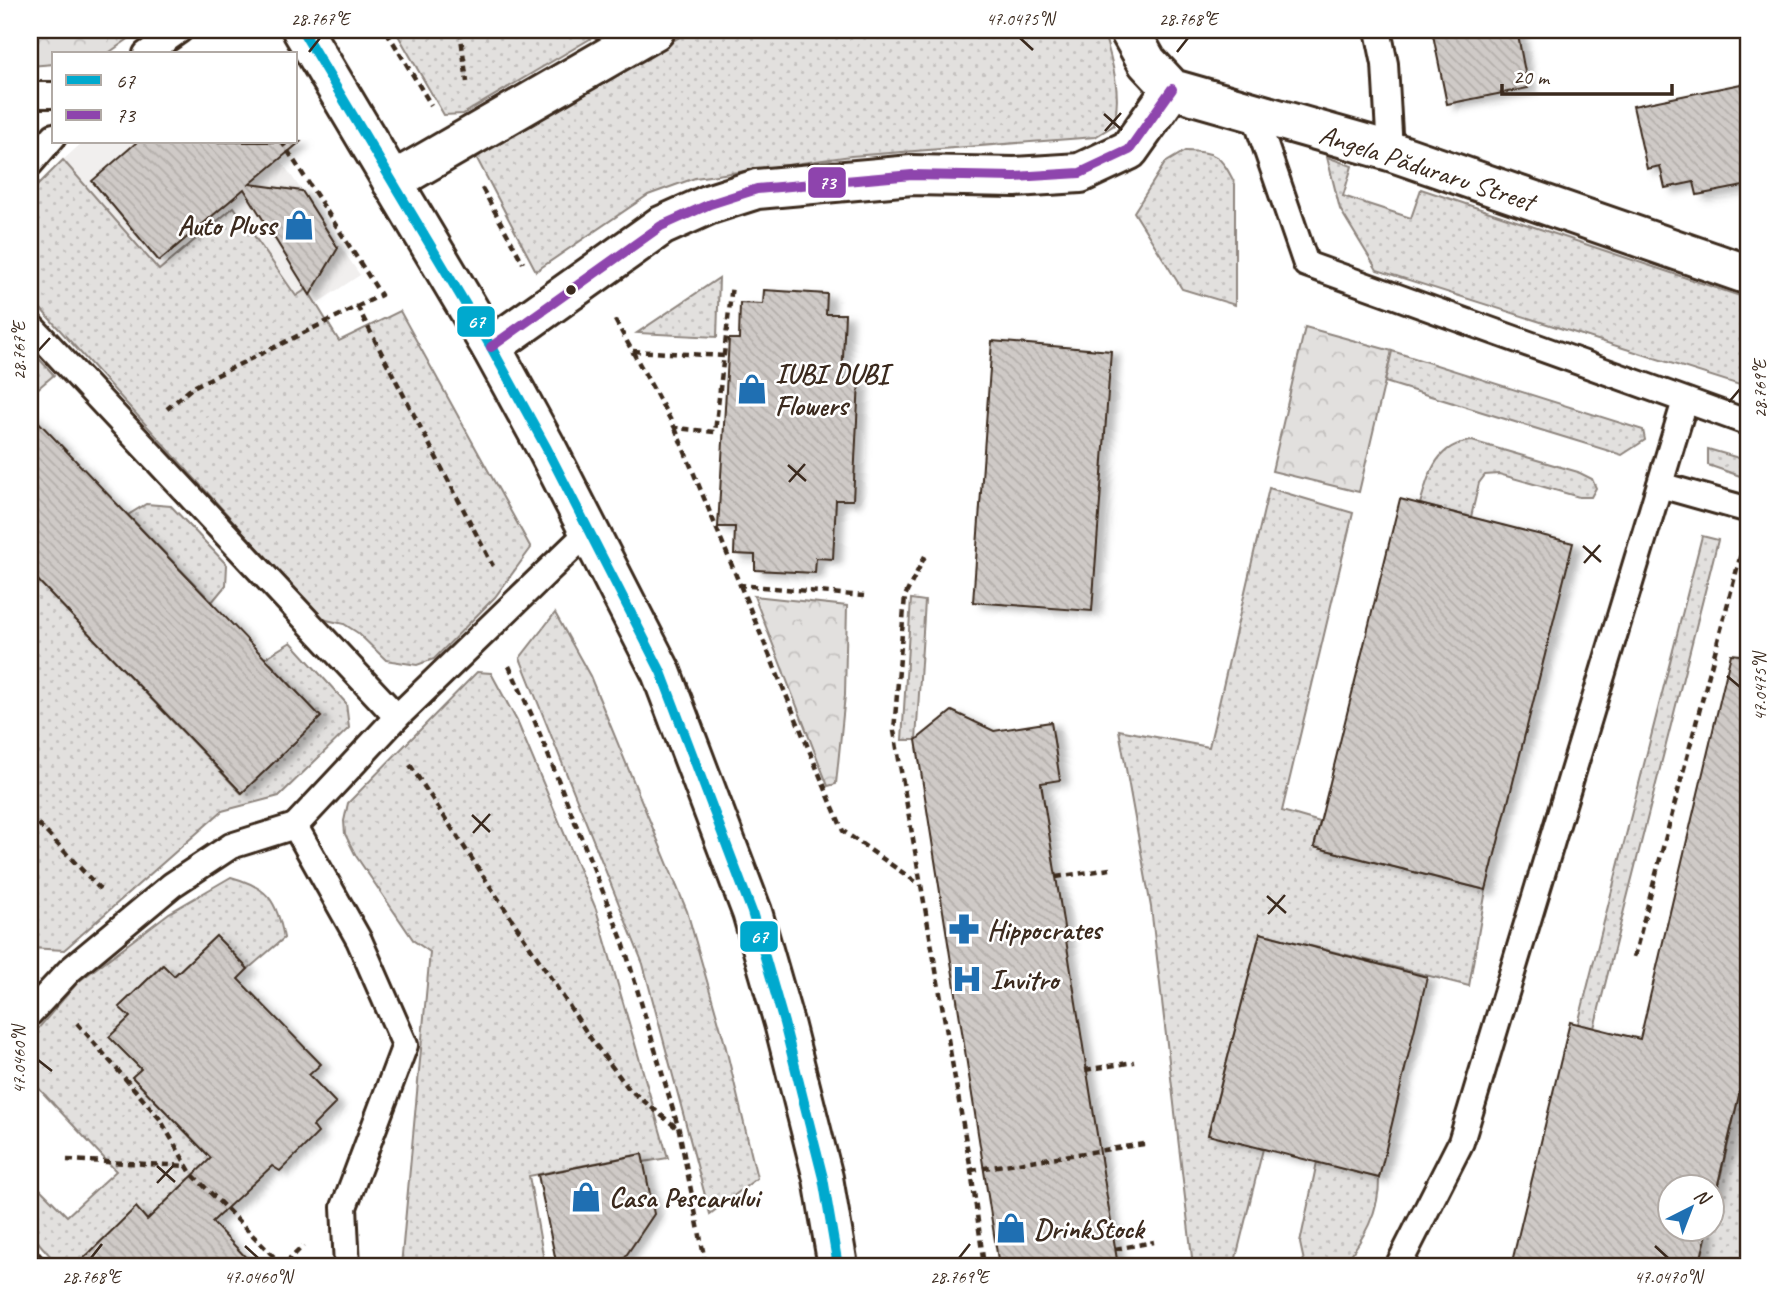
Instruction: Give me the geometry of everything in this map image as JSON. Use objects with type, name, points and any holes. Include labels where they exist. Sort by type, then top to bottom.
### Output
[{"type":"street","points":[[302,30],[491,347],[547,449],[661,672],[752,912],[785,1023],[823,1178],[838,1266]]},
{"type":"street","points":[[392,182],[655,30]]},
{"type":"street","points":[[491,347],[660,226],[710,204],[757,189],[912,175],[1015,177],[1080,173],[1129,150],[1172,89],[1147,62],[1129,30]]},
{"type":"street","name":"Angela Păduraru Street","points":[[1172,89],[1390,151],[1749,275]]},
{"type":"lane","points":[[149,52],[180,30]]},
{"type":"lane","points":[[1378,30],[1385,64],[1390,151]]},
{"type":"lane","points":[[30,95],[52,95]]},
{"type":"lane","points":[[1254,113],[1306,264],[1749,423]]},
{"type":"lane","points":[[30,163],[52,138]]},
{"type":"lane","points":[[30,325],[135,436],[392,723]]},
{"type":"lane","points":[[1398,1266],[1461,1142],[1685,401]]},
{"type":"lane","points":[[1660,485],[1749,510]]},
{"type":"lane","points":[[30,1013],[69,970],[172,886],[231,846],[295,826],[392,723],[588,532]]},
{"type":"lane","points":[[295,826],[359,940],[405,1045],[344,1206],[347,1266]]},
{"type":"path","points":[[387,32],[431,105]]},
{"type":"path","points":[[135,436],[193,387],[381,295],[283,144]]},
{"type":"path","points":[[478,182],[548,307]]},
{"type":"path","points":[[589,278],[675,428],[843,831],[920,885]]},
{"type":"path","points":[[675,428],[715,432],[732,285]]},
{"type":"path","points":[[357,306],[513,605]]},
{"type":"path","points":[[633,351],[724,356]]},
{"type":"path","points":[[1634,957],[1742,548]]},
{"type":"path","points":[[925,556],[905,596],[894,731],[971,1170],[984,1266]]},
{"type":"path","points":[[740,585],[864,596]]},
{"type":"path","points":[[491,627],[535,722],[623,942],[679,1130],[706,1266]]},
{"type":"path","points":[[392,723],[591,1039],[629,1088],[679,1130]]},
{"type":"path","points":[[30,815],[129,920]]},
{"type":"path","points":[[1056,877],[1110,869]]},
{"type":"path","points":[[50,991],[160,1119],[191,1172],[283,1266],[344,1206]]},
{"type":"path","points":[[1086,1070],[1134,1062]]},
{"type":"path","points":[[30,1138],[38,1129]]},
{"type":"path","points":[[971,1170],[1144,1144]]},
{"type":"path","points":[[67,1160],[188,1166]]},
{"type":"path","points":[[1115,1249],[1154,1242]]},
{"type":"path","points":[[30,1244],[49,1266]]},
{"type":"shaded area","points":[[81,144],[269,144],[360,275],[316,304],[307,289],[296,296],[159,270],[63,160]]},
{"type":"green space","points":[[30,30],[141,30],[110,52],[52,52],[52,64],[30,66]]},
{"type":"green space","points":[[395,30],[605,30],[463,114],[444,115]]},
{"type":"green space","points":[[692,30],[1103,30],[1113,65],[1116,89],[1114,125],[1095,137],[851,156],[695,178],[648,195],[536,271],[475,155]]},
{"type":"green space","points":[[1185,151],[1204,152],[1216,157],[1226,167],[1235,184],[1235,305],[1182,289],[1134,212],[1165,163]]},
{"type":"green space","points":[[1327,157],[1352,166],[1343,196],[1411,218],[1421,189],[1749,299],[1749,388],[1377,270],[1340,209]]},
{"type":"green space","points":[[63,160],[159,270],[234,207],[296,296],[307,289],[339,341],[400,311],[531,548],[495,597],[434,659],[417,665],[386,660],[358,633],[344,624],[322,619],[30,297],[30,193]]},
{"type":"green space","points":[[719,278],[717,337],[637,333]]},
{"type":"green space","points":[[1305,327],[1392,351],[1359,492],[1272,471]]},
{"type":"green space","points":[[30,349],[54,375],[30,395]]},
{"type":"green space","points":[[1392,351],[1643,430],[1645,440],[1622,455],[1385,382]]},
{"type":"green space","points":[[1472,441],[1578,472],[1592,479],[1596,488],[1591,497],[1579,497],[1499,474],[1485,475],[1479,483],[1471,517],[1420,504],[1431,472],[1442,454],[1460,443]]},
{"type":"green space","points":[[1708,449],[1749,461],[1749,479],[1708,465]]},
{"type":"green space","points":[[1269,488],[1353,513],[1282,811],[1320,822],[1314,847],[1486,890],[1469,986],[1260,933],[1208,1134],[1263,1149],[1235,1262],[1231,1266],[1193,1266],[1151,907],[1119,730],[1209,747]]},
{"type":"green space","points":[[146,504],[171,506],[227,565],[226,585],[212,602],[128,515]]},
{"type":"green space","points":[[1702,536],[1718,540],[1594,1028],[1578,1024]]},
{"type":"green space","points":[[30,572],[241,793],[321,717],[265,658],[291,642],[346,703],[349,728],[279,796],[222,811],[64,950],[30,948]]},
{"type":"green space","points":[[754,596],[847,606],[845,695],[836,784],[828,786]]},
{"type":"green space","points":[[911,599],[925,601],[916,740],[902,740]]},
{"type":"green space","points":[[555,613],[590,676],[687,911],[725,1044],[757,1178],[710,1214],[643,964],[520,658]]},
{"type":"green space","points":[[477,672],[491,673],[517,721],[596,909],[668,1158],[643,1162],[641,1154],[529,1176],[545,1266],[401,1266],[430,952],[414,941],[356,856],[345,834],[344,821],[348,803]]},
{"type":"green space","points":[[231,877],[254,886],[269,897],[278,914],[284,938],[248,969],[216,936],[174,976],[162,965],[120,1007],[130,1017],[110,1037],[141,1069],[132,1077],[215,1162],[222,1212],[189,1179],[147,1220],[136,1208],[92,1250],[102,1261],[97,1266],[59,1266],[30,1233],[30,1179],[67,1216],[116,1171],[30,1079],[30,1038],[78,982],[169,913]]},
{"type":"green space","points":[[1658,964],[1749,985],[1749,1266],[1699,1266],[1704,1244],[1726,1244],[1726,1174],[1721,1174],[1746,1065],[1644,1040]]},
{"type":"green space","points":[[1317,1162],[1379,1178],[1377,1202],[1369,1225],[1343,1266],[1305,1266],[1300,1243]]},
{"type":"building","points":[[1432,30],[1517,30],[1528,88],[1447,104]]},
{"type":"building","points":[[1741,84],[1749,131],[1749,185],[1697,195],[1694,182],[1665,188],[1660,166],[1647,169],[1633,106]]},
{"type":"building","points":[[135,144],[298,144],[250,184],[302,191],[338,248],[310,295],[244,189],[159,261],[92,181]]},
{"type":"building","points":[[764,290],[827,294],[826,314],[845,314],[842,380],[859,381],[853,500],[836,500],[833,559],[816,558],[815,573],[755,570],[755,555],[734,554],[735,527],[718,527],[729,339],[739,339],[740,303],[763,304]]},
{"type":"building","points":[[992,341],[1111,351],[1092,611],[973,602]]},
{"type":"building","points":[[30,413],[321,717],[242,793],[30,572]]},
{"type":"building","points":[[1400,499],[1573,543],[1486,890],[1314,847]]},
{"type":"building","points":[[1731,654],[1749,656],[1749,1053],[1720,1174],[1656,1174],[1656,1244],[1704,1244],[1699,1266],[1511,1266],[1570,1022],[1640,1039]]},
{"type":"building","points":[[952,711],[994,731],[1051,722],[1060,780],[1041,783],[1118,1266],[999,1266],[916,740]]},
{"type":"building","points":[[1260,933],[1427,977],[1379,1178],[1208,1135]]},
{"type":"building","points":[[216,936],[248,969],[238,979],[321,1064],[309,1075],[336,1103],[313,1126],[318,1133],[280,1171],[272,1166],[212,1222],[254,1266],[76,1266],[136,1207],[147,1220],[211,1158],[132,1077],[141,1069],[109,1037],[130,1017],[119,1007],[163,965],[174,976]]},
{"type":"building","points":[[642,1154],[654,1214],[619,1266],[557,1266],[538,1175]]},
{"type":"transit line","name":"67","points":[[302,30],[491,347],[547,449],[661,672],[752,912],[784,1023],[823,1178],[838,1266]]},
{"type":"transit line","name":"73","points":[[491,347],[661,226],[710,204],[757,189],[912,175],[1015,177],[1080,173],[1129,150],[1172,89]]},
{"type":"place","name":"Auto Pluss","points":[[299,225]]},
{"type":"place","name":"IUBI DUBI Flowers","points":[[752,389]]},
{"type":"place","name":"Hippocrates","points":[[964,929]]},
{"type":"place","name":"Invitro","points":[[967,979]]},
{"type":"place","name":"Casa Pescarului","points":[[586,1197]]},
{"type":"place","name":"DrinkStock","points":[[1011,1228]]}]
